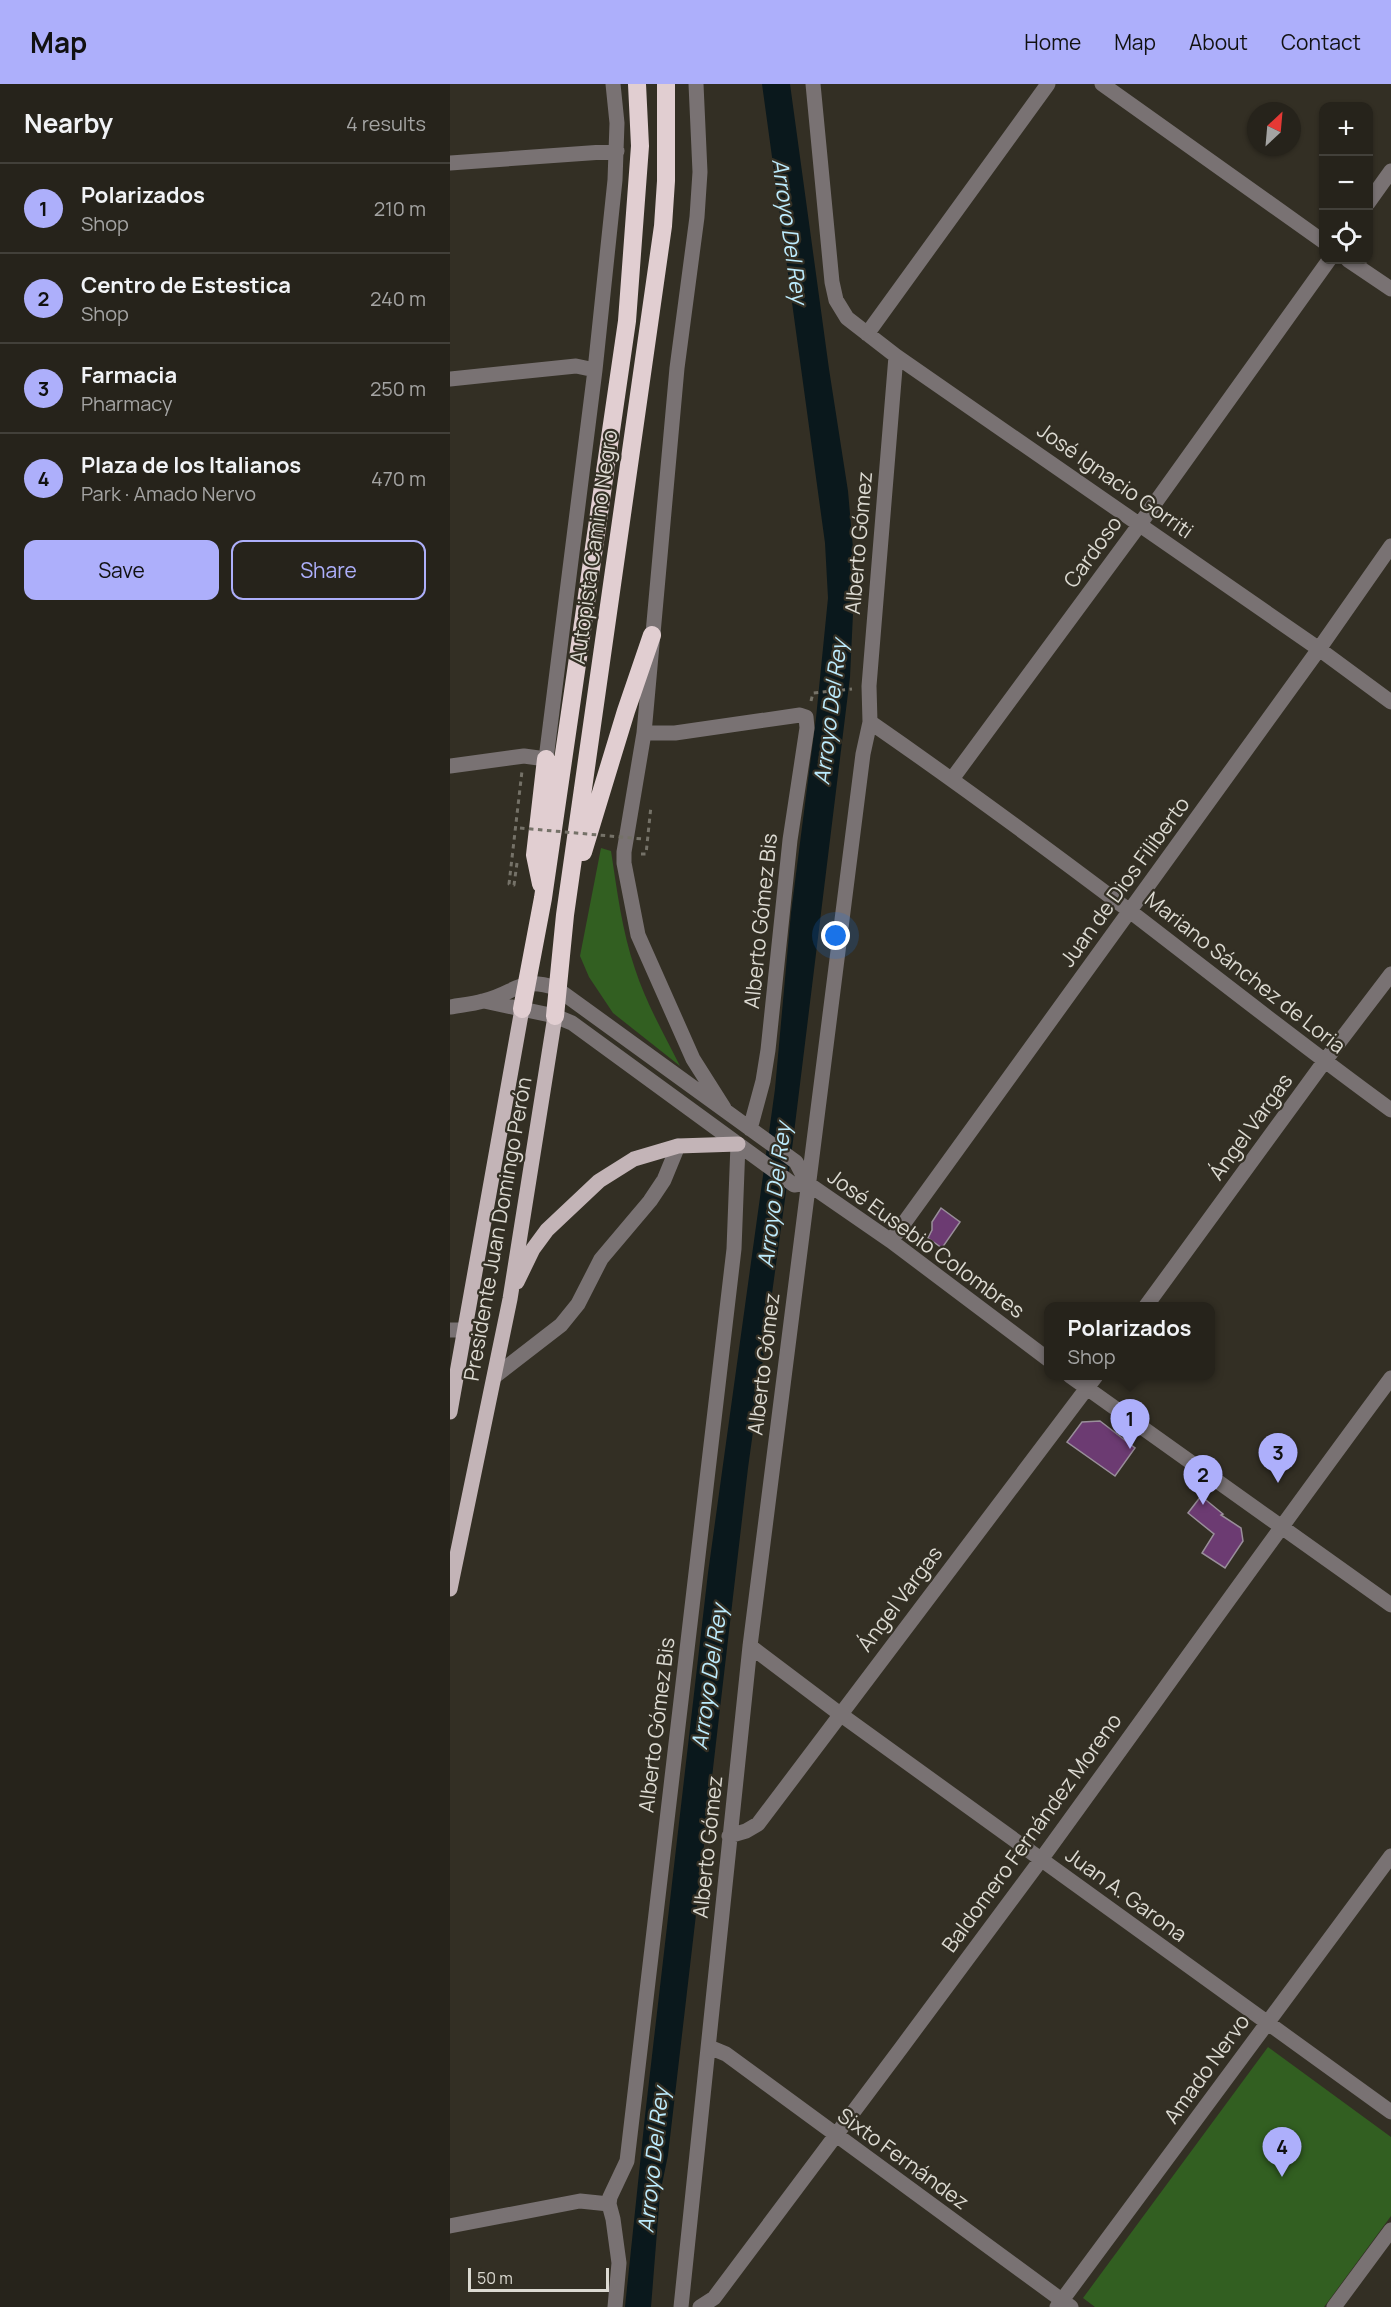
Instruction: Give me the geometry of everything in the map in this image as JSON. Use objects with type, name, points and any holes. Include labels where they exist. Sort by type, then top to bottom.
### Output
[{"type":"highway","name":"Autopista Camino Negro","points":[[522,1009],[543,898],[627,321],[640,146],[637,84]]},
{"type":"highway","name":"Autopista Camino Negro","points":[[555,1016],[565,915],[663,226],[666,181],[666,84]]},
{"type":"highway","points":[[565,915],[613,752],[652,635]]},
{"type":"highway","points":[[543,898],[535,855],[546,759]]},
{"type":"main road","name":"Presidente Juan Domingo Perón","points":[[450,1412],[458,1330],[522,1009]]},
{"type":"main road","name":"Presidente Juan Domingo Perón","points":[[450,1589],[510,1299],[555,1016]]},
{"type":"main road","points":[[510,1299],[533,1249],[564,1213],[599,1181],[634,1159],[678,1146],[738,1144]]},
{"type":"street","points":[[450,766],[524,756],[546,759],[595,370],[617,151],[613,84]]},
{"type":"street","points":[[696,84],[700,172],[697,217],[677,368],[644,733],[624,863],[638,935],[693,1059],[724,1108]]},
{"type":"street","name":"José Ignacio Gorriti","points":[[813,84],[832,282],[836,300],[847,318],[896,356],[1319,649],[1391,702]]},
{"type":"street","points":[[867,334],[1048,84]]},
{"type":"street","points":[[1102,84],[1319,239]]},
{"type":"street","points":[[450,163],[617,151]]},
{"type":"street","points":[[1373,196],[1391,171]]},
{"type":"street","name":"Cardoso","points":[[952,779],[1140,524],[1326,264]]},
{"type":"street","points":[[1354,264],[1391,289]]},
{"type":"street","name":"Alberto Gómez","points":[[681,2307],[729,1836],[801,1184],[863,754],[870,722],[868,686],[896,356]]},
{"type":"street","points":[[450,379],[576,366],[595,370]]},
{"type":"street","name":"Juan de Dios Filiberto","points":[[891,1241],[1391,546]]},
{"type":"street","name":"Alberto Gómez Bis","points":[[644,733],[675,733],[800,715],[806,717],[807,728],[790,840],[768,1050],[756,1133]]},
{"type":"street","name":"Mariano Sánchez de Loria","points":[[870,722],[952,779],[1130,911],[1324,1062],[1391,1110]]},
{"type":"street","name":"Ángel Vargas","points":[[1149,1302],[1391,974]]},
{"type":"street","points":[[450,1007],[484,1001],[527,983]]},
{"type":"street","name":"José Eusebio Colombres","points":[[527,983],[541,983],[556,988],[724,1108],[796,1162],[801,1184]]},
{"type":"street","name":"José Eusebio Colombres","points":[[484,1001],[555,1016],[586,1031],[755,1156],[891,1241],[1044,1356]]},
{"type":"street","name":"Alberto Gómez Bis","points":[[609,2204],[627,2161],[734,1249],[738,1144]]},
{"type":"street","points":[[495,1376],[561,1325],[578,1304],[601,1259],[650,1201],[664,1180],[678,1146]]},
{"type":"street","name":"Baldomero Fernández Moreno","points":[[700,2307],[714,2298],[836,2136],[1391,1378]]},
{"type":"street","points":[[1091,1382],[1281,1526],[1391,1605]]},
{"type":"street","name":"Ángel Vargas","points":[[729,1836],[746,1831],[758,1824],[1091,1382]]},
{"type":"street","name":"Juan A. Garona","points":[[750,1646],[840,1714],[1391,2112]]},
{"type":"street","name":"Amado Nervo","points":[[1063,2305],[1391,1856]]},
{"type":"street","name":"Sixto Fernández","points":[[709,2047],[726,2054],[1063,2305]]},
{"type":"street","points":[[450,2226],[580,2201],[609,2204],[619,2263],[615,2307]]},
{"type":"street","points":[[1334,2307],[1391,2230]]},
{"type":"path","points":[[813,693],[852,689]]},
{"type":"path","points":[[524,756],[509,884],[514,885],[520,828],[643,839]]},
{"type":"green space","points":[[601,848],[611,851],[623,925],[639,982],[680,1066],[613,1013],[589,977],[580,956]]},
{"type":"green space","points":[[1268,2047],[1391,2137],[1391,2216],[1324,2307],[1095,2307],[1083,2298]]},
{"type":"water","name":"Arroyo Del Rey","points":[[762,84],[790,84],[848,491],[855,571],[850,677],[793,1141],[748,1468],[668,2155],[660,2194],[651,2307],[625,2307],[708,1573],[775,1089],[791,913],[816,718],[828,598],[825,543]]},
{"type":"building","points":[[941,1208],[960,1222],[942,1248],[928,1238],[932,1230],[932,1222]]},
{"type":"building","points":[[1100,1421],[1135,1448],[1115,1476],[1067,1442],[1082,1422]]},
{"type":"building","points":[[1201,1496],[1223,1514],[1221,1515],[1241,1528],[1243,1541],[1225,1568],[1202,1553],[1214,1534],[1188,1513]]},
{"type":"place","name":"Polarizados","points":[[1130,1449]]},
{"type":"place","name":"Farmacia","points":[[1278,1483]]},
{"type":"place","name":"Centro de Estestica","points":[[1203,1505]]},
{"type":"place","name":"Plaza de los Italianos","points":[[1282,2177]]}]
